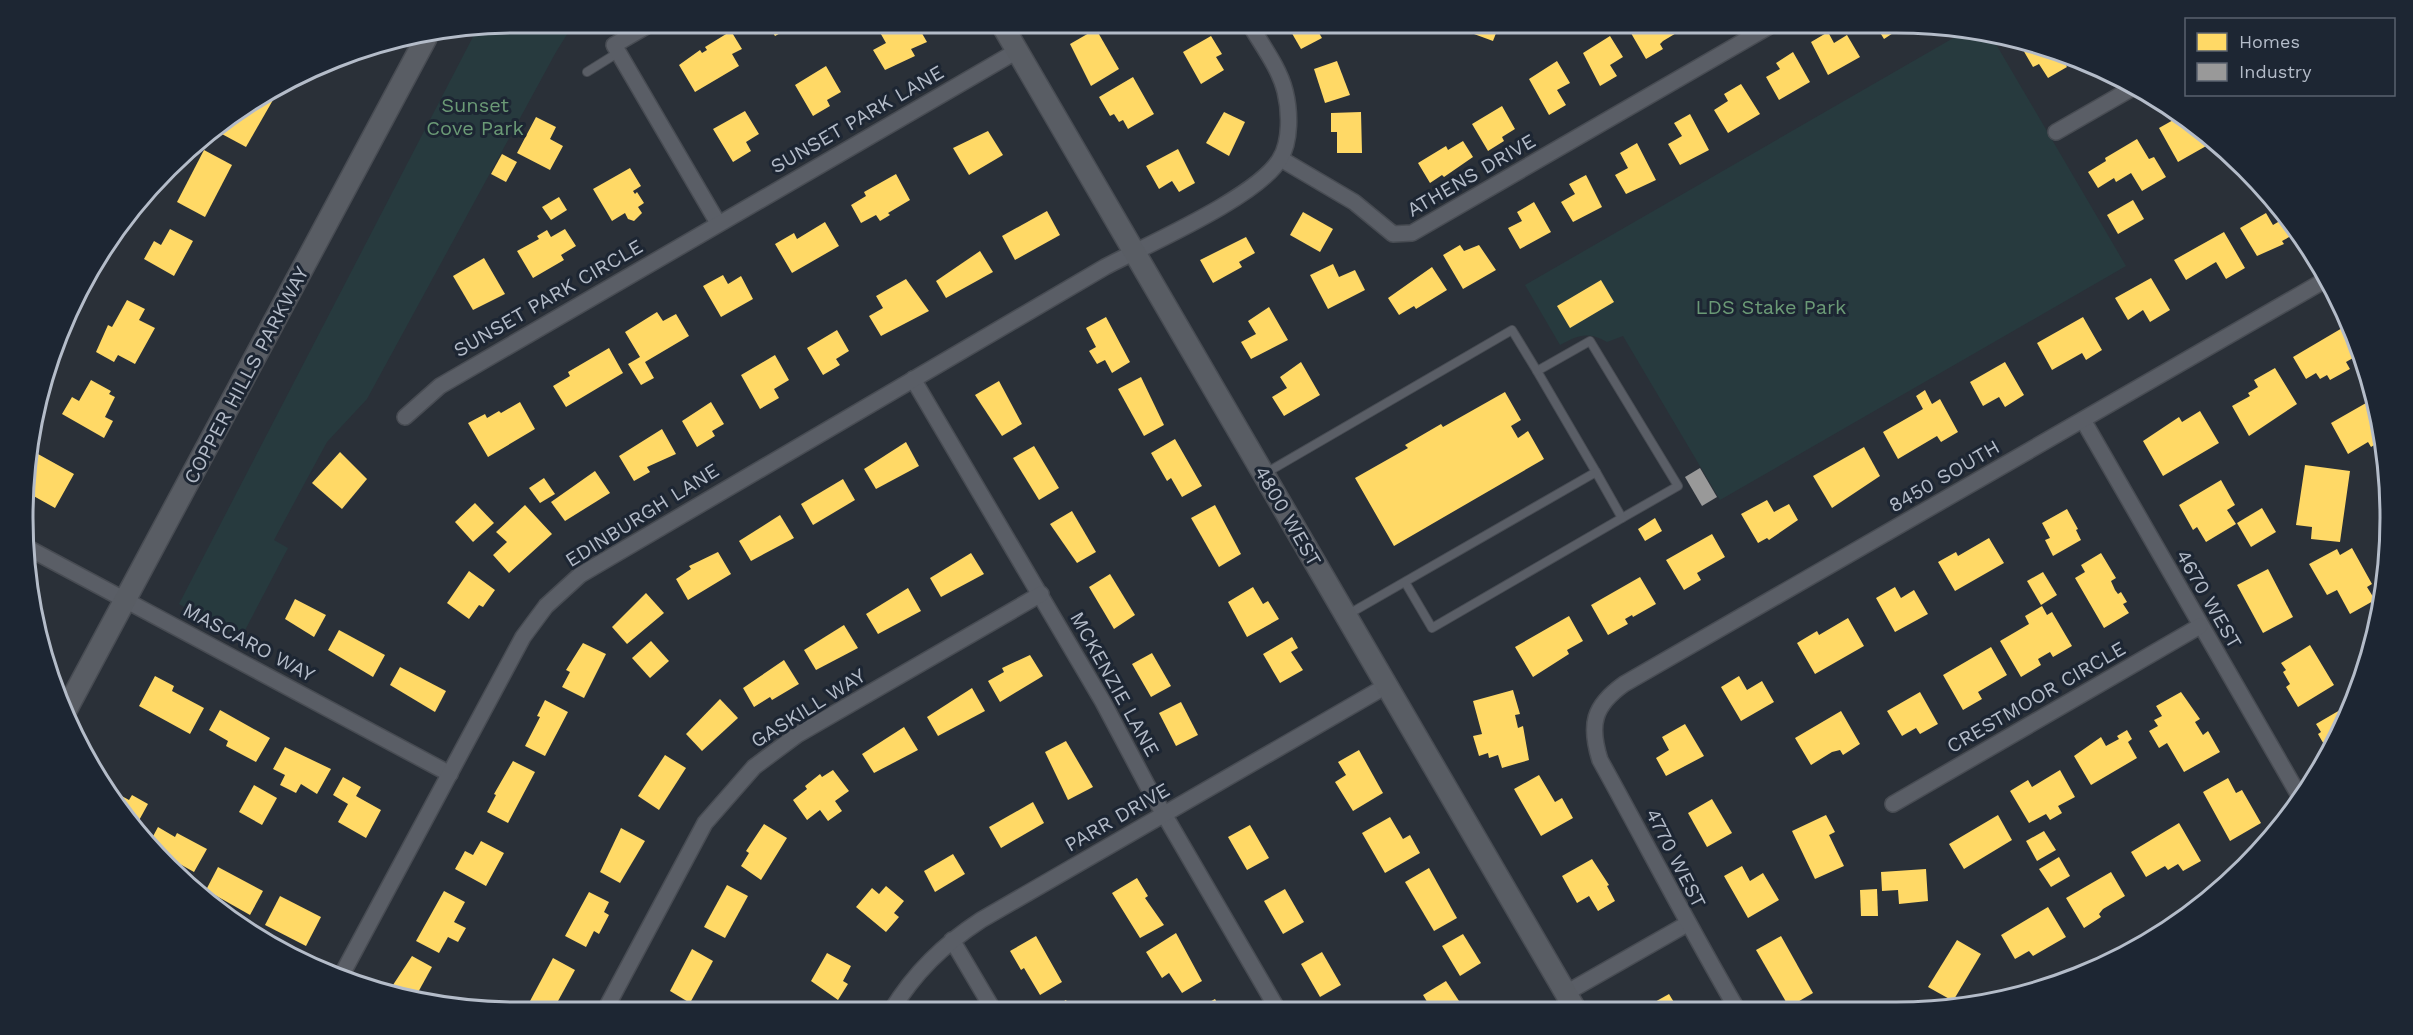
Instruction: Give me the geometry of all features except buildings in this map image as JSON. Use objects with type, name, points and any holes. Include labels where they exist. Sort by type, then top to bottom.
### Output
[{"type":"street","points":[[634,33],[614,45],[718,223]]},
{"type":"street","name":"4800 WEST","points":[[1007,33],[1133,254],[1571,1001]]},
{"type":"street","points":[[1133,254],[1248,189],[1281,159],[1288,129],[1285,91],[1255,33]]},
{"type":"street","name":"ATHENS DRIVE","points":[[1281,159],[1354,202],[1393,234],[1412,233],[1756,33]]},
{"type":"street","name":"COPPER HILLS PARKWAY","points":[[70,703],[424,42]]},
{"type":"street","name":"SUNSET PARK LANE","points":[[718,223],[1017,51]]},
{"type":"street","points":[[2056,132],[2125,91]]},
{"type":"street","name":"SUNSET PARK CIRCLE","points":[[405,417],[440,386],[718,223]]},
{"type":"street","name":"EDINBURGH LANE","points":[[345,970],[523,638],[546,606],[580,575],[913,379],[1133,254]]},
{"type":"street","name":"8450 SOUTH","points":[[1594,721],[1600,706],[1611,693],[1624,684],[2319,283]]},
{"type":"street","name":"MCKENZIE LANE","points":[[913,379],[1041,594],[1164,814],[1273,1002]]},
{"type":"street","name":"4670 WEST","points":[[2083,420],[2296,790]]},
{"type":"street","name":"MASCARO WAY","points":[[34,551],[450,774]]},
{"type":"street","name":"GASKILL WAY","points":[[609,1002],[705,823],[754,767],[797,735],[1041,594]]},
{"type":"street","name":"CRESTMOOR CIRCLE","points":[[1893,804],[2200,626]]},
{"type":"street","name":"PARR DRIVE","points":[[897,1002],[924,965],[952,940],[1386,686]]},
{"type":"street","name":"4770 WEST","points":[[1594,721],[1594,740],[1600,760],[1664,875],[1687,924],[1733,1002]]},
{"type":"street","points":[[1571,1001],[1687,924]]},
{"type":"street","points":[[952,940],[989,1002]]},
{"type":"lane","points":[[588,72],[619,52]]},
{"type":"lane","points":[[1263,474],[1512,330],[1622,518]]},
{"type":"lane","points":[[1405,582],[1432,628],[1678,486],[1590,340],[1537,371]]},
{"type":"lane","points":[[1346,616],[1596,472]]},
{"type":"green space","name":"Sunset Cove Park","points":[[568,33],[367,399],[327,442],[274,540],[288,548],[241,638],[179,604],[474,35]]},
{"type":"green space","name":"LDS Stake Park","points":[[1956,37],[1996,43],[2126,266],[1720,500],[1623,336],[1607,342],[1589,335],[1560,345],[1525,285]]}]
